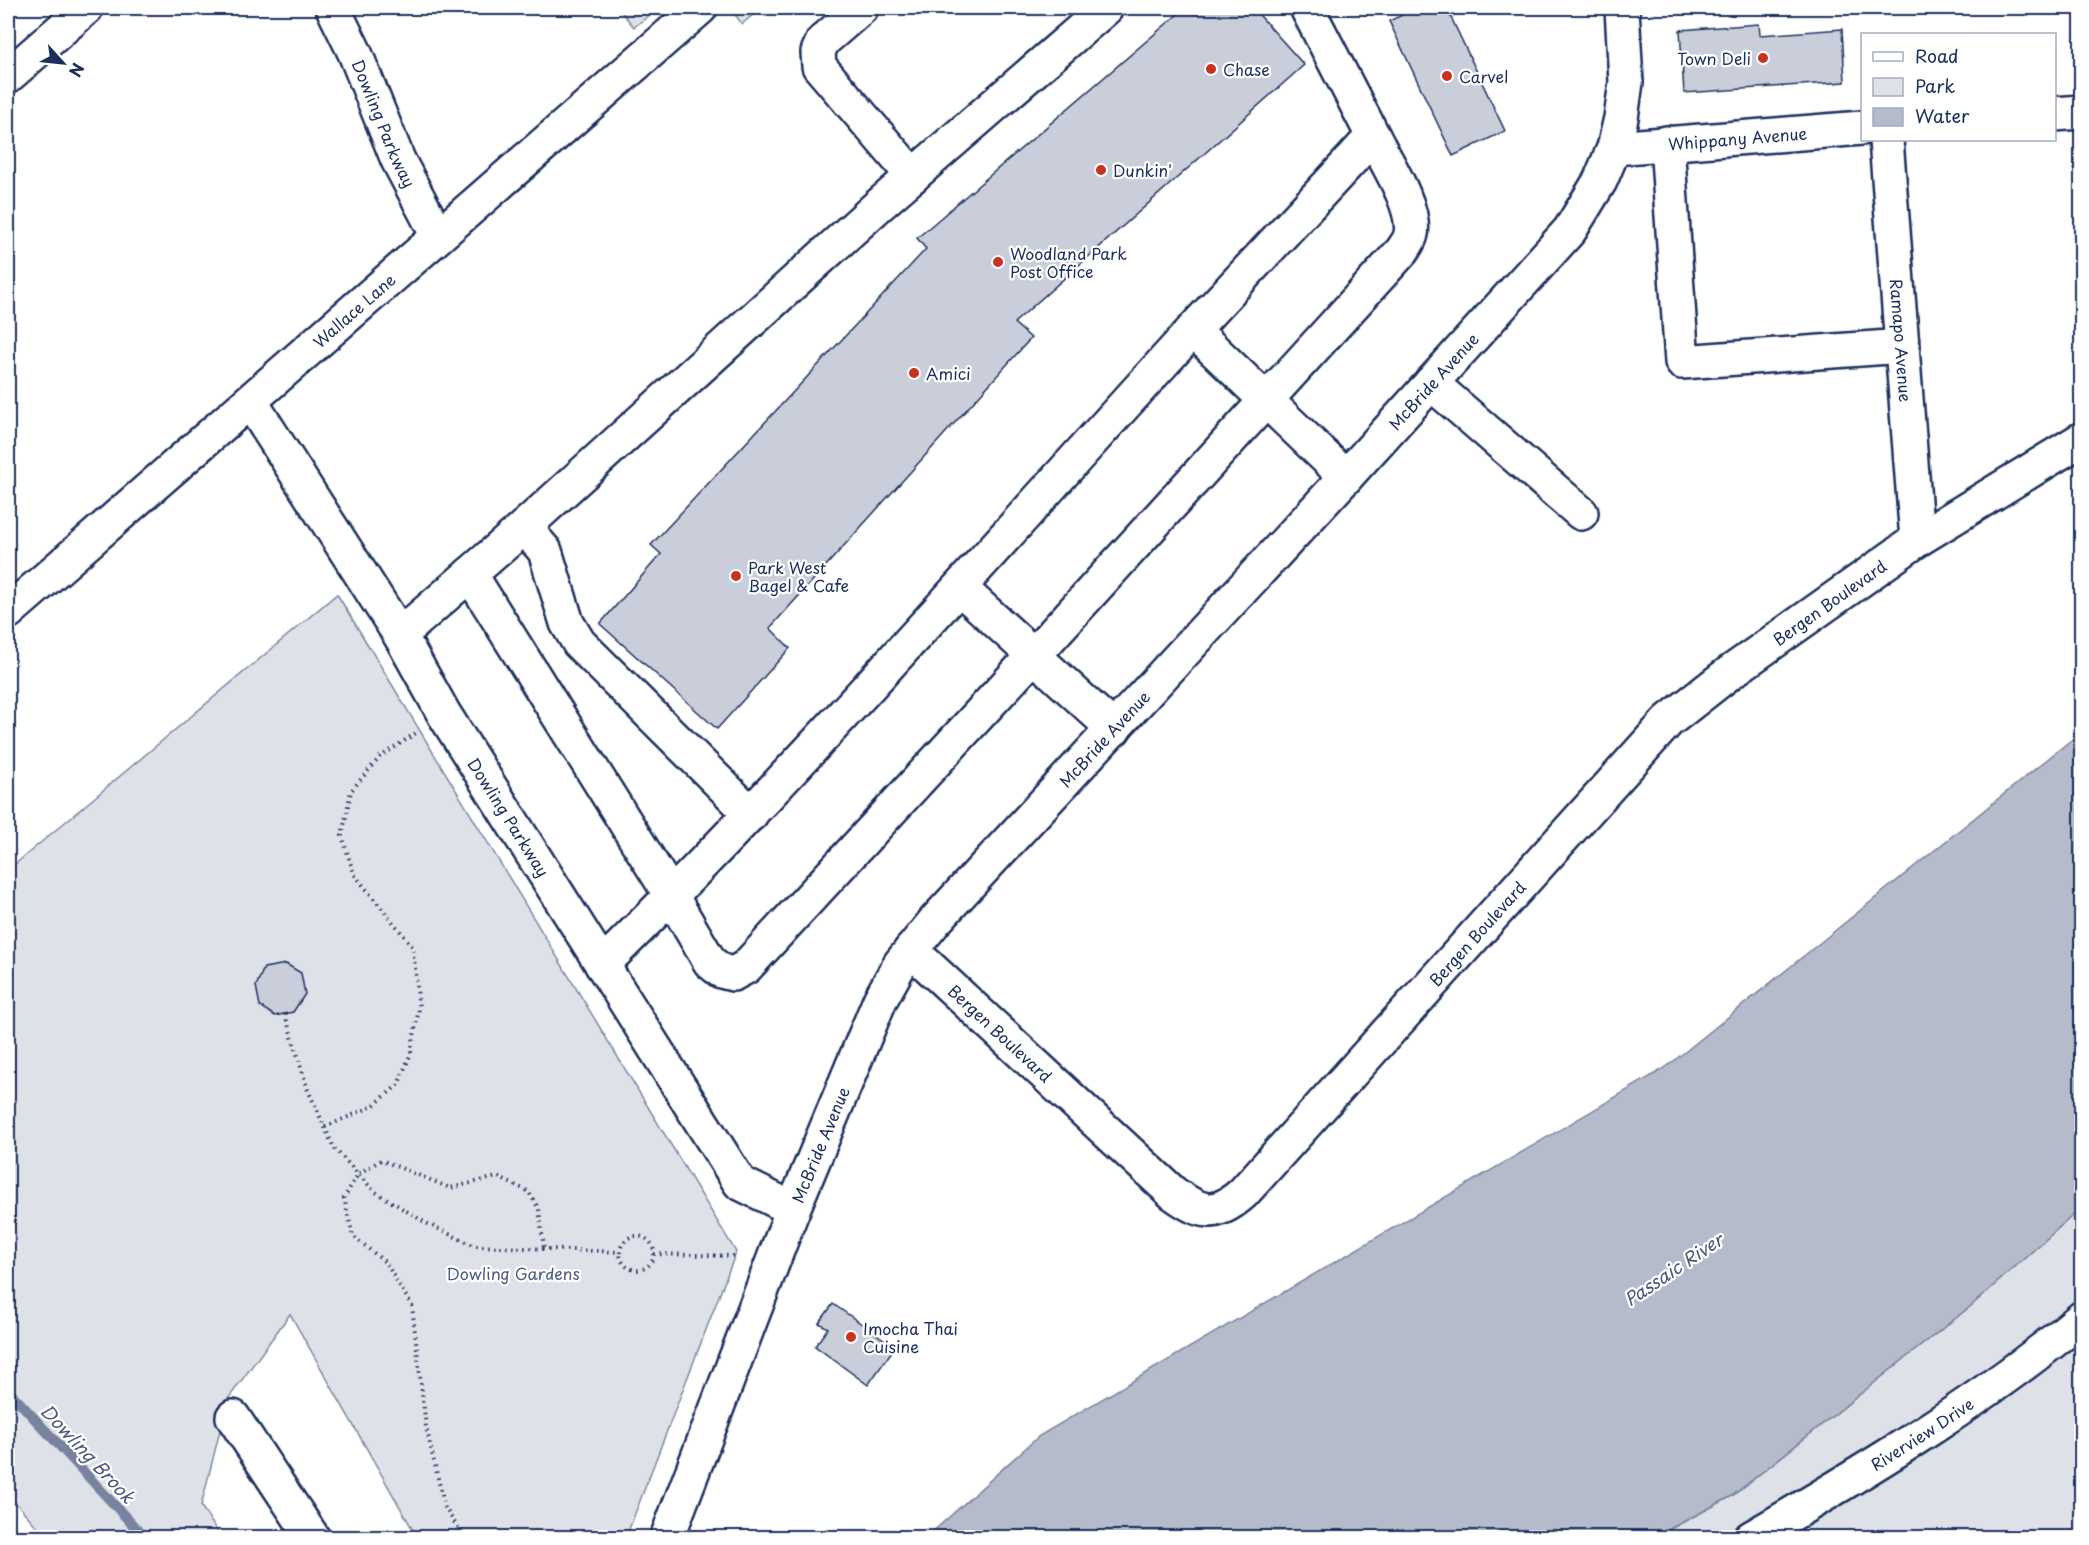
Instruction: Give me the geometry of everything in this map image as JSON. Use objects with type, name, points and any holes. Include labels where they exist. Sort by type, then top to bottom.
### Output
[{"type":"street","points":[[8,76],[86,8]]},
{"type":"street","name":"Dowling Parkway","points":[[333,8],[355,53],[398,160],[438,236]]},
{"type":"street","name":"Wallace Lane","points":[[8,612],[700,8]]},
{"type":"street","points":[[861,8],[823,41],[818,52],[819,66],[913,176]]},
{"type":"street","points":[[400,635],[524,527],[913,176],[1106,8]]},
{"type":"street","points":[[470,574],[672,897],[710,962],[721,971],[733,974],[746,967],[1034,655],[1408,242],[1412,232],[1411,216],[1402,194],[1307,8]]},
{"type":"street","name":"McBride Avenue","points":[[667,1538],[793,1209],[880,1000],[900,964],[1570,230],[1600,181],[1614,147],[1621,118],[1626,82],[1622,8]]},
{"type":"street","points":[[2056,114],[2082,112]]},
{"type":"street","name":"Whippany Avenue","points":[[1614,147],[1861,128]]},
{"type":"street","points":[[602,965],[672,897],[751,814],[1373,136]]},
{"type":"street","name":"Ramapo Avenue","points":[[1886,141],[1917,540]]},
{"type":"street","points":[[1667,143],[1683,362],[1903,346]]},
{"type":"street","points":[[1193,330],[1346,477]]},
{"type":"street","points":[[1431,382],[1581,513]]},
{"type":"street","name":"Dowling Parkway","points":[[250,401],[400,635],[444,714],[740,1183],[793,1209]]},
{"type":"street","name":"Bergen Boulevard","points":[[911,950],[1173,1192],[1193,1207],[1212,1210],[1230,1205],[1668,722],[1728,674],[1917,540],[2082,439]]},
{"type":"street","points":[[524,527],[545,551],[567,623],[579,643],[751,814]]},
{"type":"street","points":[[960,588],[1114,729]]},
{"type":"street","name":"Riverview Drive","points":[[1751,1538],[1923,1432],[2082,1318]]},
{"type":"street","points":[[233,1417],[313,1538]]},
{"type":"path","points":[[325,1127],[373,1106],[398,1085],[411,1053],[419,1008],[414,947],[354,874],[342,836],[351,791],[380,758],[444,714]]},
{"type":"path","points":[[285,1014],[308,1090],[334,1148],[374,1191],[426,1223],[475,1246],[620,1252]]},
{"type":"path","points":[[465,1538],[445,1508],[426,1426],[412,1306],[386,1263],[353,1236],[344,1198],[358,1174],[381,1160],[450,1188],[497,1177],[528,1191],[539,1209],[544,1249]]},
{"type":"path","points":[[638,1236],[648,1240],[654,1254],[649,1265],[639,1270],[624,1263],[620,1252],[627,1239],[638,1236]]},
{"type":"path","points":[[654,1254],[775,1257]]},
{"type":"green space","points":[[618,8],[659,8],[634,27]]},
{"type":"green space","points":[[730,8],[761,8],[742,24]]},
{"type":"green space","name":"Dowling Gardens","points":[[337,594],[736,1252],[626,1537],[417,1537],[290,1314],[228,1399],[201,1506],[221,1537],[46,1537],[8,1494],[8,870]]},
{"type":"green space","points":[[2081,1208],[2081,1537],[1654,1538],[1732,1496],[1972,1305]]},
{"type":"water","name":"Passaic River","points":[[2081,732],[2081,1208],[1972,1305],[1732,1496],[1654,1537],[927,1537],[1039,1436],[1665,1068]]},
{"type":"building","points":[[1185,8],[1253,8],[1304,65],[1014,323],[1031,338],[770,628],[790,648],[717,729],[600,624],[661,554],[651,545],[926,249],[917,238]]},
{"type":"building","name":"Carvel","points":[[1417,8],[1436,8],[1438,13],[1447,9],[1505,131],[1453,156],[1389,21]]},
{"type":"building","name":"Town Deli","points":[[1759,24],[1760,35],[1842,29],[1845,82],[1684,93],[1680,30]]},
{"type":"building","points":[[286,964],[301,973],[305,994],[293,1012],[275,1016],[260,1006],[256,986],[264,968]]},
{"type":"building","name":"Imocha Thai Cuisine","points":[[833,1304],[895,1347],[868,1385],[815,1346],[828,1328],[819,1323]]},
{"type":"waterway","name":"Dowling Brook","points":[[8,1390],[145,1538]]},
{"type":"place","name":"Town Deli","points":[[1763,58]]},
{"type":"place","name":"Chase","points":[[1211,69]]},
{"type":"place","name":"Carvel","points":[[1447,76]]},
{"type":"place","name":"Dunkin'","points":[[1101,170]]},
{"type":"place","name":"Woodland Park Post Office","points":[[998,262]]},
{"type":"place","name":"Amici","points":[[914,373]]},
{"type":"place","name":"Park West Bagel & Cafe","points":[[736,576]]},
{"type":"place","name":"Imocha Thai Cuisine","points":[[851,1337]]}]
